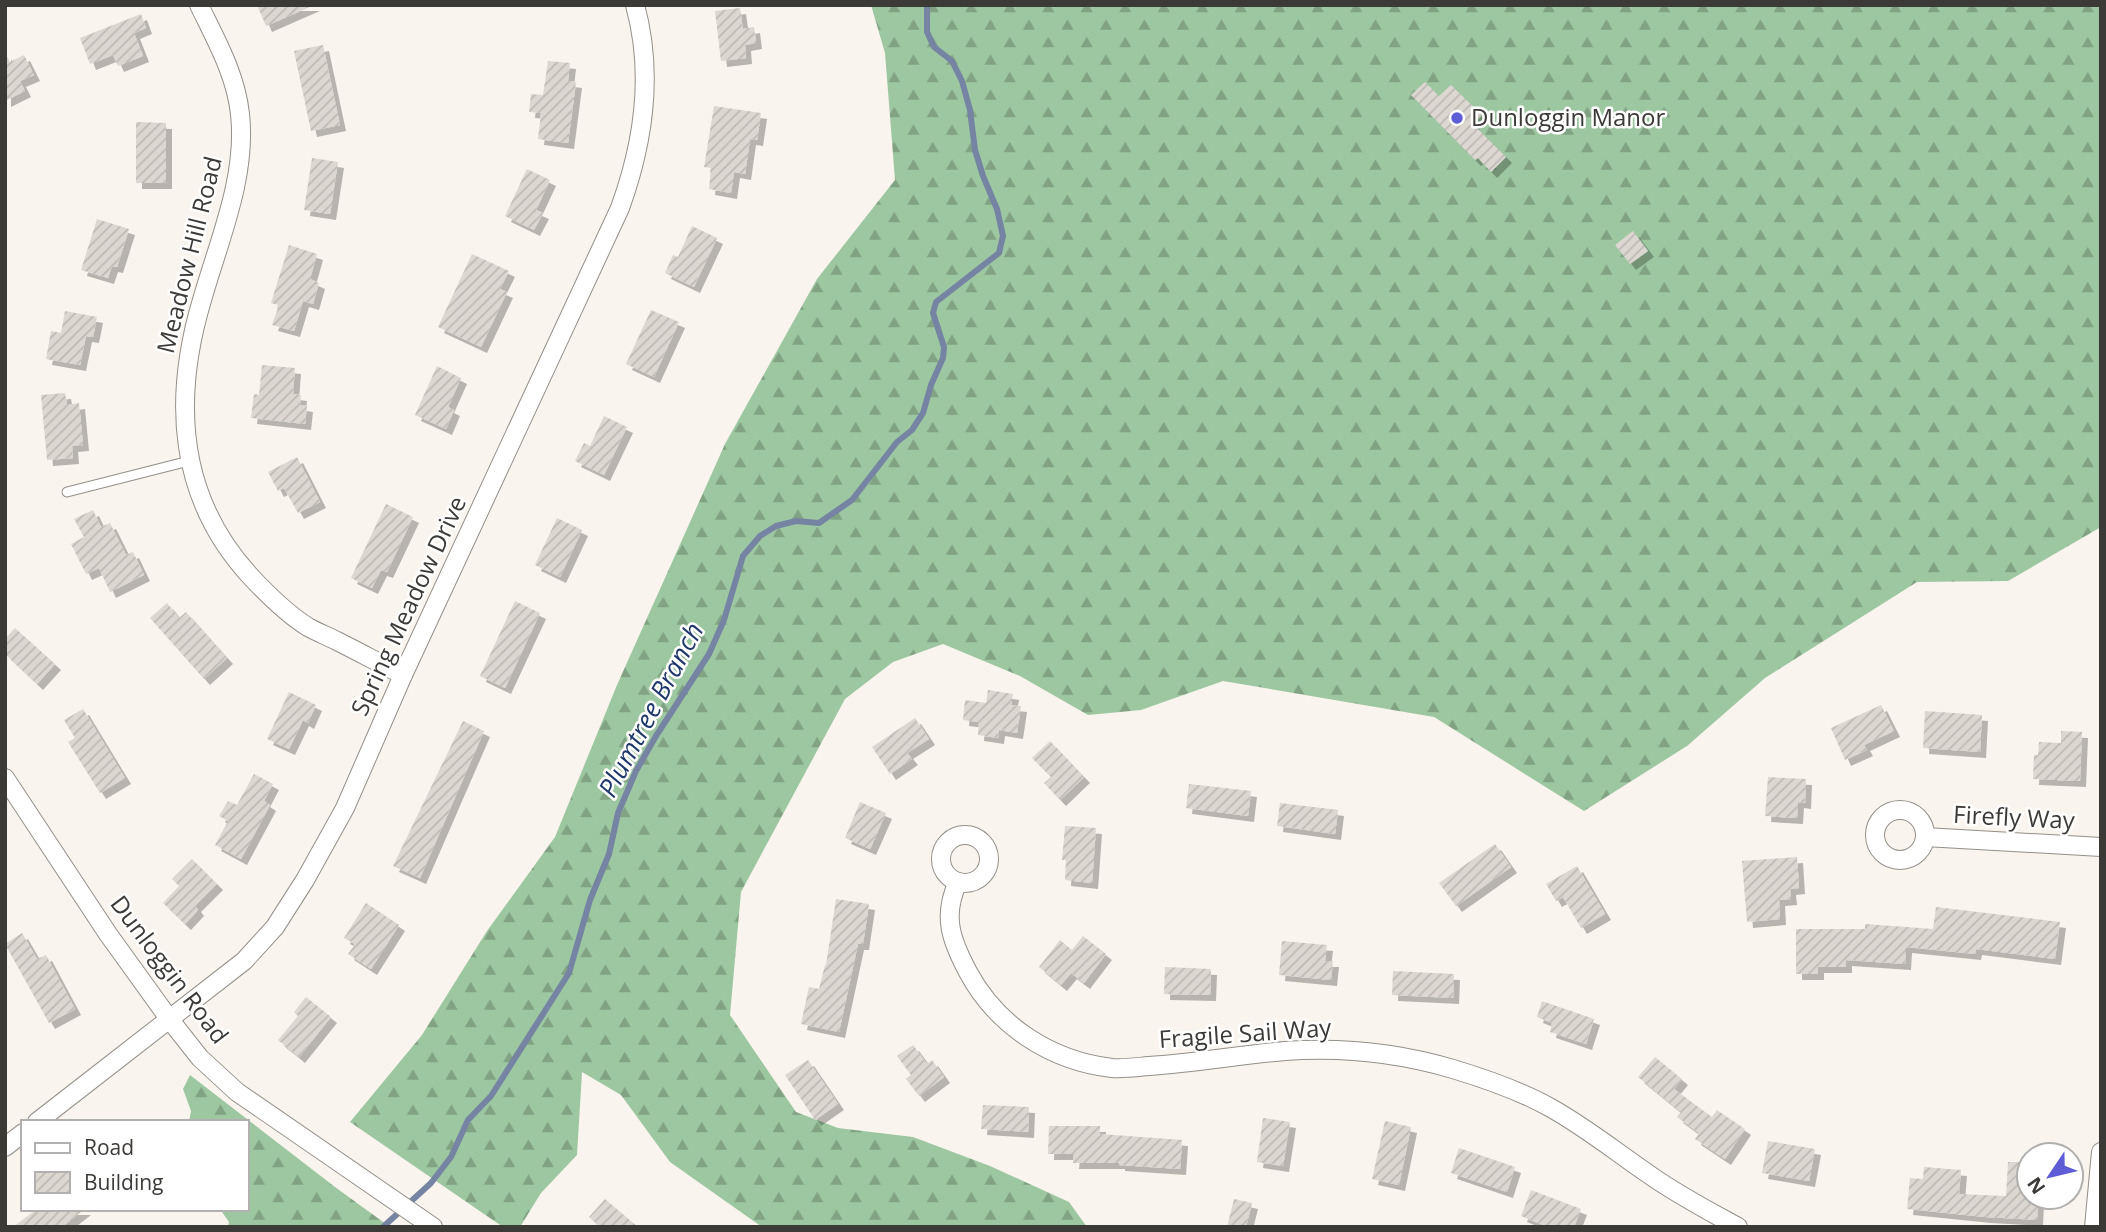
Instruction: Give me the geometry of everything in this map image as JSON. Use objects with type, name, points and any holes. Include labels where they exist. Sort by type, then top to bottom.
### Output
[{"type":"street","name":"Meadow Hill Road","points":[[199,5],[232,77],[240,112],[242,144],[237,179],[196,320],[188,362],[184,409],[189,461],[199,494],[215,529],[240,565],[270,597],[307,626],[403,676]]},
{"type":"street","name":"Spring Meadow Drive","points":[[40,1120],[244,961],[275,927],[334,831],[403,676],[621,208],[635,168],[645,101],[643,58],[635,5]]},
{"type":"street","name":"Dunloggin Road","points":[[5,779],[108,934],[201,1058],[237,1092],[433,1227]]},
{"type":"street","name":"Firefly Way","points":[[1925,837],[2101,848]]},
{"type":"street","name":"Fragile Sail Way","points":[[958,882],[950,900],[949,918],[959,954],[973,981],[989,1002],[1013,1027],[1042,1047],[1077,1062],[1114,1068],[1287,1051],[1341,1051],[1398,1055],[1453,1069],[1549,1107],[1595,1135],[1696,1205],[1738,1227]]},
{"type":"street","points":[[5,1147],[21,1135]]},
{"type":"street","points":[[2094,1227],[2101,1152]]},
{"type":"lane","points":[[67,492],[189,461]]},
{"type":"green space","points":[[871,5],[2101,5],[2101,527],[2008,581],[1917,582],[1765,678],[1687,746],[1584,811],[1434,717],[1223,681],[1141,710],[1088,715],[1020,676],[943,644],[893,662],[845,699],[741,892],[730,1015],[796,1112],[838,1128],[913,1137],[990,1166],[1069,1202],[1087,1227],[762,1227],[670,1162],[621,1095],[582,1072],[577,1155],[541,1193],[520,1227],[503,1227],[350,1122],[422,1035],[487,931],[555,837],[617,685],[725,444],[817,279],[895,180],[885,53]]},
{"type":"green space","points":[[190,1075],[390,1227],[228,1227],[229,1222],[221,1211],[248,1211],[248,1120],[189,1120],[191,1111],[183,1089]]},
{"type":"building","points":[[257,5],[314,5],[266,26]]},
{"type":"building","points":[[740,8],[743,29],[754,27],[756,43],[745,45],[746,58],[721,61],[715,11]]},
{"type":"building","points":[[141,14],[146,28],[134,33],[143,56],[118,66],[113,55],[90,64],[80,38]]},
{"type":"building","points":[[323,45],[340,125],[311,131],[294,51]]},
{"type":"building","points":[[5,53],[10,62],[24,55],[34,75],[20,81],[25,91],[5,101]]},
{"type":"building","points":[[548,61],[570,63],[568,81],[576,82],[568,143],[538,139],[541,113],[529,112],[531,94],[543,95]]},
{"type":"building","points":[[1425,82],[1439,96],[1451,85],[1482,115],[1473,124],[1506,157],[1491,172],[1478,158],[1475,160],[1411,95]]},
{"type":"building","points":[[714,106],[761,113],[757,140],[750,139],[745,174],[734,172],[731,193],[709,189],[711,168],[704,167]]},
{"type":"building","points":[[136,122],[166,123],[166,183],[136,183]]},
{"type":"building","points":[[312,158],[338,162],[330,214],[304,210]]},
{"type":"building","points":[[527,169],[550,180],[536,210],[543,213],[534,230],[505,216]]},
{"type":"building","points":[[97,219],[129,229],[117,267],[112,266],[108,278],[81,270]]},
{"type":"building","points":[[692,226],[717,238],[694,287],[665,273],[673,255],[678,257]]},
{"type":"building","points":[[1633,231],[1648,251],[1630,264],[1615,245]]},
{"type":"building","points":[[289,245],[317,254],[310,279],[319,283],[313,304],[303,301],[294,331],[272,325],[279,305],[271,303]]},
{"type":"building","points":[[472,254],[509,271],[500,289],[507,292],[481,347],[438,327]]},
{"type":"building","points":[[651,310],[679,322],[654,377],[626,364]]},
{"type":"building","points":[[65,311],[97,317],[93,337],[86,336],[80,365],[46,359],[51,331],[61,333]]},
{"type":"building","points":[[262,365],[295,368],[293,394],[301,395],[300,405],[307,406],[305,424],[251,418],[254,394],[259,395]]},
{"type":"building","points":[[437,366],[461,378],[448,407],[454,410],[446,429],[415,415]]},
{"type":"building","points":[[65,393],[67,405],[79,403],[83,445],[72,446],[73,458],[47,460],[41,395]]},
{"type":"building","points":[[604,416],[627,427],[604,475],[575,461],[584,443],[590,446]]},
{"type":"building","points":[[297,457],[320,502],[298,513],[284,488],[278,491],[268,472]]},
{"type":"building","points":[[386,504],[413,517],[387,572],[381,570],[372,588],[351,578]]},
{"type":"building","points":[[93,510],[101,527],[110,523],[126,555],[133,552],[144,575],[110,592],[99,568],[86,574],[71,544],[84,537],[74,519]]},
{"type":"building","points":[[557,518],[582,530],[560,577],[535,565]]},
{"type":"building","points":[[515,601],[540,613],[505,688],[480,676]]},
{"type":"building","points":[[167,603],[179,618],[186,612],[227,658],[204,679],[150,618]]},
{"type":"building","points":[[15,628],[55,664],[37,684],[5,654],[5,639]]},
{"type":"building","points":[[988,690],[1013,694],[1011,705],[1021,706],[1017,733],[999,730],[998,738],[978,735],[979,722],[963,720],[965,700],[986,703]]},
{"type":"building","points":[[289,692],[316,705],[308,723],[303,720],[289,749],[267,739]]},
{"type":"building","points":[[1881,705],[1894,731],[1864,745],[1867,750],[1845,760],[1831,728]]},
{"type":"building","points":[[83,709],[125,778],[100,793],[68,742],[75,738],[64,720]]},
{"type":"building","points":[[1925,711],[1982,715],[1980,752],[1923,748]]},
{"type":"building","points":[[915,718],[929,739],[907,753],[912,759],[890,774],[872,747]]},
{"type":"building","points":[[463,721],[484,731],[420,878],[393,866]]},
{"type":"building","points":[[2061,731],[2082,732],[2080,781],[2033,779],[2034,755],[2038,755],[2039,742],[2061,743]]},
{"type":"building","points":[[1050,741],[1084,777],[1060,800],[1044,783],[1051,777],[1032,758]]},
{"type":"building","points":[[254,774],[273,784],[264,801],[270,805],[241,859],[215,845],[228,821],[219,816],[228,801],[237,805]]},
{"type":"building","points":[[1768,777],[1806,779],[1805,803],[1798,802],[1797,818],[1765,816]]},
{"type":"building","points":[[1189,784],[1251,791],[1248,816],[1186,808]]},
{"type":"building","points":[[860,802],[886,813],[870,849],[845,838]]},
{"type":"building","points":[[1280,803],[1338,810],[1335,834],[1277,826]]},
{"type":"building","points":[[1065,826],[1096,828],[1092,883],[1065,880],[1066,860],[1062,860]]},
{"type":"building","points":[[1495,844],[1511,867],[1456,906],[1439,883]]},
{"type":"building","points":[[1797,857],[1799,888],[1790,889],[1791,899],[1779,900],[1780,919],[1747,922],[1742,861]]},
{"type":"building","points":[[192,859],[217,884],[195,906],[198,910],[185,924],[163,903],[179,886],[172,879]]},
{"type":"building","points":[[1577,866],[1605,914],[1581,928],[1563,897],[1556,901],[1546,884]]},
{"type":"building","points":[[836,899],[869,904],[863,944],[858,944],[839,1032],[801,1024],[809,987],[819,989],[826,965]]},
{"type":"building","points":[[366,903],[399,925],[371,969],[348,954],[355,944],[344,938]]},
{"type":"building","points":[[1936,907],[2060,922],[2055,959],[1976,949],[1975,954],[1906,947],[1905,964],[1846,960],[1846,967],[1818,967],[1818,974],[1796,974],[1796,929],[1865,929],[1865,924],[1933,929]]},
{"type":"building","points":[[22,933],[37,959],[46,955],[75,1009],[49,1023],[5,944]]},
{"type":"building","points":[[1083,936],[1106,954],[1084,983],[1071,973],[1061,985],[1039,967],[1060,940],[1072,950]]},
{"type":"building","points":[[1282,941],[1327,945],[1325,961],[1333,961],[1331,980],[1279,975]]},
{"type":"building","points":[[1165,967],[1211,969],[1210,995],[1164,994]]},
{"type":"building","points":[[1393,971],[1454,974],[1453,998],[1392,995]]},
{"type":"building","points":[[306,997],[331,1017],[299,1057],[278,1040],[298,1016],[294,1012]]},
{"type":"building","points":[[1542,1001],[1594,1019],[1586,1044],[1550,1032],[1552,1023],[1537,1017]]},
{"type":"building","points":[[913,1045],[927,1064],[932,1060],[944,1077],[919,1096],[906,1079],[911,1075],[897,1056]]},
{"type":"building","points":[[1655,1057],[1682,1079],[1674,1089],[1712,1117],[1717,1110],[1745,1129],[1725,1159],[1695,1139],[1699,1133],[1677,1117],[1681,1112],[1638,1077]]},
{"type":"building","points":[[808,1060],[838,1104],[815,1120],[785,1075]]},
{"type":"building","points":[[983,1105],[1029,1107],[1028,1132],[981,1129]]},
{"type":"building","points":[[1263,1118],[1290,1122],[1283,1166],[1257,1162]]},
{"type":"building","points":[[1385,1121],[1411,1127],[1399,1185],[1372,1179]]},
{"type":"building","points":[[1049,1126],[1100,1126],[1100,1134],[1182,1140],[1180,1169],[1119,1163],[1073,1163],[1074,1154],[1048,1154]]},
{"type":"building","points":[[1768,1141],[1815,1149],[1809,1181],[1762,1173]]},
{"type":"building","points":[[1459,1148],[1515,1167],[1507,1192],[1451,1173]]},
{"type":"building","points":[[2008,1162],[2015,1162],[2015,1211],[2037,1211],[2037,1220],[1907,1209],[1910,1178],[1923,1179],[1924,1167],[1961,1170],[1959,1194],[2006,1196]]},
{"type":"building","points":[[1531,1190],[1581,1209],[1574,1227],[1548,1227],[1521,1216]]},
{"type":"building","points":[[605,1199],[638,1227],[600,1227],[589,1217]]},
{"type":"building","points":[[1234,1199],[1252,1203],[1246,1227],[1227,1227]]},
{"type":"building","points":[[34,1211],[82,1211],[62,1227],[13,1227]]},
{"type":"waterway","name":"Plumtree Branch","points":[[383,1227],[431,1183],[451,1157],[468,1120],[491,1096],[569,973],[590,900],[609,854],[618,813],[636,771],[656,736],[709,654],[724,620],[743,556],[760,536],[776,526],[796,521],[819,523],[852,500],[897,442],[912,430],[923,413],[943,358],[944,347],[933,313],[936,302],[999,253],[1003,236],[997,209],[975,150],[970,110],[962,81],[952,61],[934,47],[927,32],[927,5]]},
{"type":"place","name":"Dunloggin Manor","points":[[1457,118]]}]
